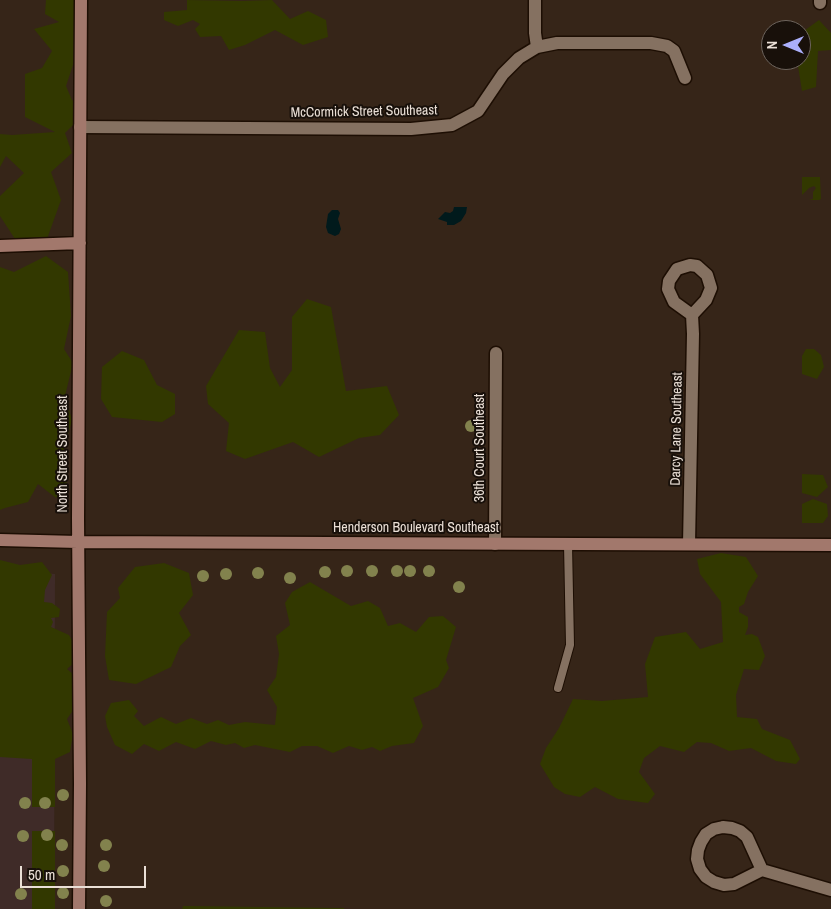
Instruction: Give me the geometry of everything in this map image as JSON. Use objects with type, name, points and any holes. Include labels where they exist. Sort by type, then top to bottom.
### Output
[{"type":"street","name":"North Street Southeast","points":[[79,909],[78,542],[81,0]]},
{"type":"street","points":[[535,0],[537,47]]},
{"type":"street","name":"McCormick Street Southeast","points":[[80,127],[411,129],[452,125],[478,110],[504,74],[519,58],[537,47],[558,43],[651,43],[667,46],[674,51],[685,78]]},
{"type":"street","points":[[0,246],[80,244]]},
{"type":"street","name":"Darcy Lane Southeast","points":[[689,544],[692,315]]},
{"type":"street","name":"36th Court Southeast","points":[[495,544],[496,353]]},
{"type":"street","name":"Henderson Boulevard Southeast","points":[[0,540],[78,542],[831,545]]},
{"type":"street","points":[[762,870],[752,844],[740,831],[723,827],[706,834],[701,842],[697,859],[700,869],[706,877],[714,882],[724,885],[734,884],[762,870],[831,890]]},
{"type":"lane","points":[[558,688],[570,645],[568,544]]},
{"type":"shaded area","points":[[0,569],[55,574],[54,909],[0,909]]},
{"type":"green space","points":[[46,0],[76,0],[78,50],[66,86],[72,100],[86,112],[65,133],[72,153],[51,172],[61,200],[47,239],[15,239],[0,216],[0,196],[24,173],[6,156],[0,167],[0,134],[55,132],[25,117],[25,74],[42,68],[52,51],[34,29],[59,22],[45,14]]},
{"type":"green space","points":[[187,0],[272,0],[290,19],[308,11],[326,20],[328,37],[303,45],[275,30],[245,45],[229,50],[221,36],[200,37],[195,29],[200,24],[193,20],[178,26],[164,20],[164,12],[187,10]]},
{"type":"green space","points":[[819,20],[831,33],[831,50],[818,51],[816,87],[802,91],[799,70],[811,70],[811,26]]},
{"type":"green space","points":[[802,177],[820,177],[821,199],[809,200],[813,199],[813,192],[816,188],[814,186],[802,195]]},
{"type":"green space","points":[[46,256],[68,272],[71,316],[64,349],[73,363],[65,396],[72,420],[61,461],[67,482],[56,498],[38,484],[28,502],[0,510],[0,267],[14,272]]},
{"type":"green space","points":[[307,299],[331,307],[346,391],[387,386],[399,415],[380,435],[359,438],[319,457],[293,442],[245,459],[226,451],[229,423],[208,404],[206,386],[239,330],[265,332],[270,368],[280,387],[292,370],[292,317]]},
{"type":"green space","points":[[806,349],[814,349],[821,355],[824,367],[817,379],[802,374],[802,356]]},
{"type":"green space","points":[[122,351],[144,360],[157,385],[175,394],[175,414],[162,422],[112,417],[101,399],[102,367]]},
{"type":"green space","points":[[802,474],[823,475],[828,487],[817,497],[802,493]]},
{"type":"green space","points":[[813,499],[827,504],[828,516],[823,523],[802,523],[802,504]]},
{"type":"green space","points":[[721,553],[746,557],[758,576],[748,592],[744,604],[739,607],[739,612],[748,617],[748,627],[745,635],[752,634],[758,637],[765,656],[759,670],[744,669],[736,695],[737,717],[757,719],[762,729],[790,740],[800,759],[796,764],[776,761],[751,748],[729,751],[711,743],[697,742],[684,752],[660,746],[644,758],[639,772],[655,794],[648,803],[618,799],[595,787],[580,797],[565,794],[554,787],[540,764],[546,748],[559,728],[573,699],[602,701],[648,697],[645,664],[655,637],[686,632],[700,649],[723,642],[721,602],[700,574],[697,559]]},
{"type":"green space","points":[[0,560],[20,565],[42,562],[52,575],[45,590],[44,602],[52,603],[60,609],[59,617],[51,618],[53,622],[51,627],[69,635],[78,651],[75,662],[67,669],[74,675],[78,689],[72,695],[74,709],[67,719],[73,734],[70,752],[55,759],[55,807],[32,807],[32,759],[0,757]]},
{"type":"green space","points":[[164,563],[189,573],[193,595],[179,613],[191,635],[180,646],[171,667],[136,684],[109,680],[105,656],[107,612],[120,598],[118,588],[135,567]]},
{"type":"green space","points":[[310,582],[351,606],[368,601],[380,608],[388,626],[400,623],[416,632],[429,617],[443,616],[456,627],[446,660],[449,668],[438,687],[413,698],[423,726],[414,743],[392,746],[380,751],[372,747],[362,750],[349,746],[333,753],[317,746],[302,746],[290,752],[255,745],[244,748],[235,743],[226,745],[211,741],[195,749],[176,742],[159,751],[144,744],[132,754],[115,745],[107,727],[105,716],[111,703],[129,700],[138,711],[134,716],[144,726],[161,717],[176,724],[191,718],[207,724],[218,720],[229,725],[245,722],[275,725],[277,707],[267,690],[276,677],[279,654],[276,636],[290,625],[285,603],[292,592]]},
{"type":"green space","points":[[32,831],[55,831],[55,909],[32,909]]},
{"type":"green space","points":[[183,906],[344,908],[344,909],[182,909]]},
{"type":"water","points":[[454,207],[467,207],[461,221],[454,225],[447,225],[447,222],[438,219],[445,212],[450,213],[453,211]]},
{"type":"water","points":[[332,210],[338,210],[340,213],[338,219],[341,229],[339,234],[335,236],[328,233],[326,227],[328,214]]}]
